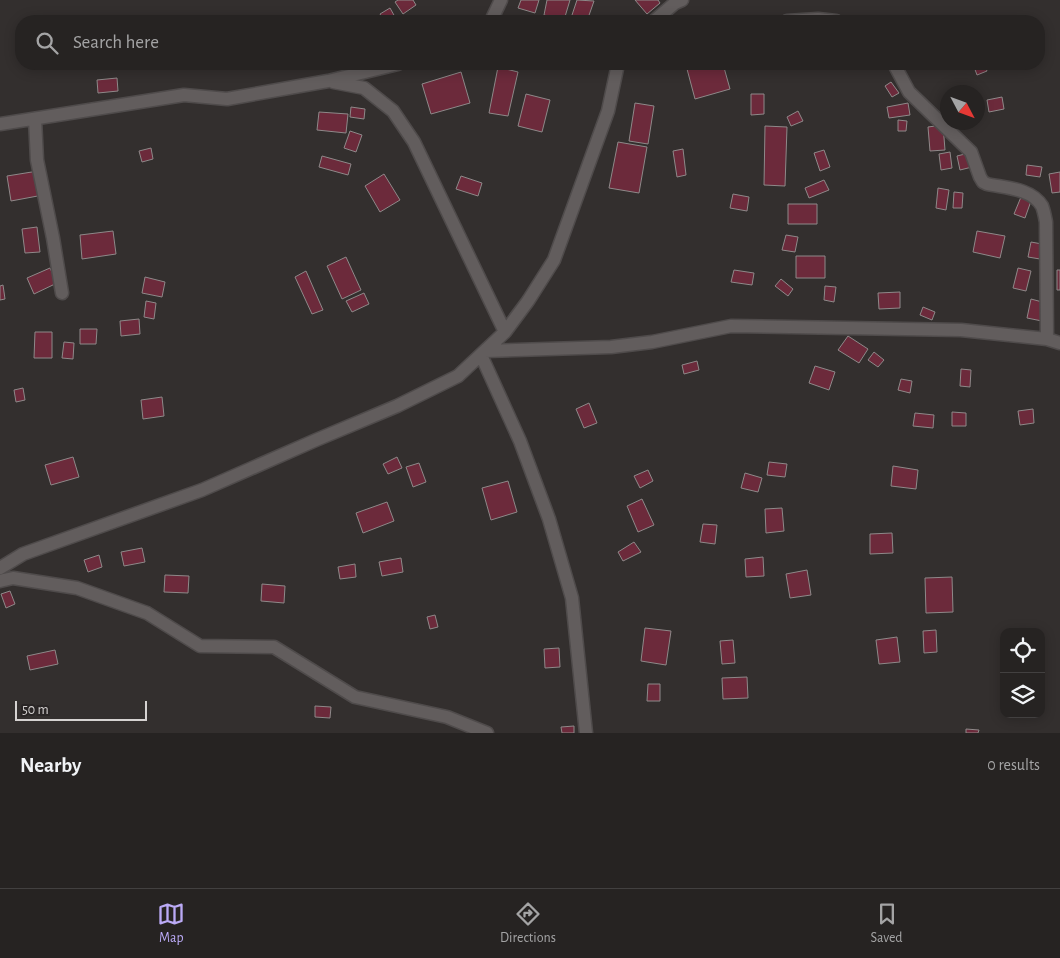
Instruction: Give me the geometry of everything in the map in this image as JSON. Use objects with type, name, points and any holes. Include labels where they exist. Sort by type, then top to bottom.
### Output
[{"type":"street","points":[[494,15],[501,0]]},
{"type":"street","points":[[661,15],[675,3],[682,0]]},
{"type":"street","points":[[0,124],[184,95],[227,99],[328,81],[373,70]]},
{"type":"street","points":[[0,568],[23,554],[202,490],[397,406],[458,376],[505,332],[528,301],[554,260],[608,111],[617,70]]},
{"type":"street","points":[[897,70],[909,92],[971,152],[983,182],[1021,190],[1036,200],[1042,207],[1046,222],[1047,339]]},
{"type":"street","points":[[328,81],[364,88],[393,111],[414,142],[505,332]]},
{"type":"street","points":[[34,119],[37,160],[62,293]]},
{"type":"street","points":[[483,352],[611,347],[652,342],[731,326],[961,330],[1047,339],[1060,343]]},
{"type":"street","points":[[483,352],[546,510],[572,598],[586,733]]},
{"type":"street","points":[[0,580],[13,578],[77,588],[147,613],[200,646],[274,647],[355,697],[447,717],[487,733]]},
{"type":"building","points":[[398,0],[413,0],[416,5],[403,14],[395,2]]},
{"type":"building","points":[[521,0],[539,0],[535,13],[518,8]]},
{"type":"building","points":[[547,0],[570,0],[566,15],[544,15]]},
{"type":"building","points":[[577,0],[594,1],[589,15],[572,15]]},
{"type":"building","points":[[635,0],[658,0],[660,3],[647,14]]},
{"type":"building","points":[[390,8],[394,15],[381,15]]},
{"type":"building","points":[[497,70],[518,72],[508,116],[489,113]]},
{"type":"building","points":[[687,70],[725,70],[730,89],[695,99]]},
{"type":"building","points":[[975,70],[987,70],[987,71],[977,75]]},
{"type":"building","points":[[461,72],[470,103],[431,114],[422,84]]},
{"type":"building","points":[[117,78],[118,91],[98,93],[97,80]]},
{"type":"building","points":[[891,82],[899,93],[892,97],[885,86]]},
{"type":"building","points":[[526,94],[550,100],[542,132],[518,126]]},
{"type":"building","points":[[751,94],[764,94],[764,114],[751,115]]},
{"type":"building","points":[[1002,97],[1004,109],[989,112],[987,100]]},
{"type":"building","points":[[635,103],[654,106],[648,144],[629,141]]},
{"type":"building","points":[[908,103],[910,115],[889,118],[887,107]]},
{"type":"building","points":[[351,107],[365,109],[364,119],[350,117]]},
{"type":"building","points":[[798,111],[803,121],[791,126],[787,117]]},
{"type":"building","points":[[319,112],[348,114],[346,133],[317,130]]},
{"type":"building","points":[[898,120],[907,121],[906,131],[898,131]]},
{"type":"building","points":[[940,125],[940,130],[943,130],[945,150],[930,151],[928,127]]},
{"type":"building","points":[[765,126],[787,127],[785,186],[764,185]]},
{"type":"building","points":[[350,131],[362,135],[356,152],[344,148]]},
{"type":"building","points":[[618,142],[647,147],[639,193],[609,188]]},
{"type":"building","points":[[151,148],[153,159],[142,162],[139,151]]},
{"type":"building","points":[[683,149],[686,175],[677,177],[673,151]]},
{"type":"building","points":[[824,150],[830,167],[820,171],[814,153]]},
{"type":"building","points":[[950,152],[952,168],[941,170],[939,154]]},
{"type":"building","points":[[969,153],[972,167],[960,170],[957,156]]},
{"type":"building","points":[[322,156],[351,164],[348,175],[319,167]]},
{"type":"building","points":[[1027,165],[1042,167],[1040,177],[1026,175]]},
{"type":"building","points":[[38,171],[43,195],[11,201],[7,176]]},
{"type":"building","points":[[1060,172],[1060,192],[1052,193],[1049,174]]},
{"type":"building","points":[[384,174],[400,200],[380,212],[365,186]]},
{"type":"building","points":[[461,176],[482,183],[478,196],[456,189]]},
{"type":"building","points":[[824,180],[829,190],[809,198],[805,188]]},
{"type":"building","points":[[938,188],[949,190],[946,210],[936,208]]},
{"type":"building","points":[[954,192],[963,193],[962,208],[953,208]]},
{"type":"building","points":[[733,194],[749,197],[747,211],[730,208]]},
{"type":"building","points":[[1021,197],[1031,201],[1025,218],[1014,214]]},
{"type":"building","points":[[788,204],[817,204],[817,224],[788,224]]},
{"type":"building","points":[[37,227],[40,252],[25,253],[22,229]]},
{"type":"building","points":[[113,231],[116,254],[82,259],[80,235]]},
{"type":"building","points":[[977,231],[1005,236],[1000,258],[973,252]]},
{"type":"building","points":[[786,235],[798,237],[795,252],[782,250]]},
{"type":"building","points":[[1031,242],[1042,244],[1040,259],[1028,257]]},
{"type":"building","points":[[796,256],[825,256],[825,278],[796,278]]},
{"type":"building","points":[[346,257],[361,290],[342,299],[327,266]]},
{"type":"building","points":[[50,268],[57,283],[34,294],[27,278]]},
{"type":"building","points":[[1018,268],[1031,271],[1026,291],[1013,288]]},
{"type":"building","points":[[734,270],[754,273],[752,285],[731,282]]},
{"type":"building","points":[[1057,270],[1060,270],[1060,290],[1057,290]]},
{"type":"building","points":[[306,271],[323,310],[312,314],[295,277]]},
{"type":"building","points":[[145,277],[165,282],[162,297],[142,293]]},
{"type":"building","points":[[781,279],[793,289],[788,296],[775,286]]},
{"type":"building","points":[[3,285],[5,299],[0,300],[0,286]]},
{"type":"building","points":[[825,286],[836,287],[834,302],[824,300]]},
{"type":"building","points":[[900,292],[900,308],[879,309],[878,293]]},
{"type":"building","points":[[364,293],[369,304],[352,312],[346,301]]},
{"type":"building","points":[[1031,299],[1046,303],[1042,321],[1027,318]]},
{"type":"building","points":[[146,301],[156,303],[154,319],[144,317]]},
{"type":"building","points":[[923,307],[935,312],[932,320],[920,315]]},
{"type":"building","points":[[139,319],[140,334],[121,336],[120,321]]},
{"type":"building","points":[[80,329],[97,329],[96,344],[80,344]]},
{"type":"building","points":[[35,332],[52,332],[52,358],[34,358]]},
{"type":"building","points":[[848,336],[868,349],[859,363],[838,350]]},
{"type":"building","points":[[64,342],[74,343],[73,359],[62,358]]},
{"type":"building","points":[[874,352],[884,360],[878,367],[868,360]]},
{"type":"building","points":[[697,361],[699,370],[684,374],[682,365]]},
{"type":"building","points":[[815,366],[835,372],[829,390],[809,383]]},
{"type":"building","points":[[961,369],[971,370],[970,387],[960,386]]},
{"type":"building","points":[[901,379],[912,381],[910,393],[898,390]]},
{"type":"building","points":[[23,388],[25,400],[16,402],[14,390]]},
{"type":"building","points":[[162,397],[164,416],[143,419],[141,400]]},
{"type":"building","points":[[589,403],[597,423],[584,428],[576,409]]},
{"type":"building","points":[[1033,409],[1034,423],[1020,425],[1018,411]]},
{"type":"building","points":[[952,412],[966,413],[966,426],[952,426]]},
{"type":"building","points":[[915,413],[934,415],[933,428],[913,426]]},
{"type":"building","points":[[73,457],[79,477],[51,485],[45,465]]},
{"type":"building","points":[[397,457],[402,468],[388,474],[383,464]]},
{"type":"building","points":[[769,462],[787,464],[785,477],[767,475]]},
{"type":"building","points":[[419,463],[426,482],[413,487],[406,467]]},
{"type":"building","points":[[893,466],[918,470],[916,489],[891,486]]},
{"type":"building","points":[[648,470],[653,481],[640,488],[634,476]]},
{"type":"building","points":[[745,473],[762,478],[758,492],[741,488]]},
{"type":"building","points":[[508,481],[517,512],[491,520],[482,488]]},
{"type":"building","points":[[642,499],[654,525],[638,532],[627,506]]},
{"type":"building","points":[[387,502],[394,521],[363,533],[356,513]]},
{"type":"building","points":[[782,508],[784,531],[766,533],[765,509]]},
{"type":"building","points":[[703,524],[717,525],[715,544],[700,542]]},
{"type":"building","points":[[892,533],[893,553],[870,554],[870,534]]},
{"type":"building","points":[[634,542],[641,552],[623,561],[618,552]]},
{"type":"building","points":[[142,548],[145,562],[124,566],[121,552]]},
{"type":"building","points":[[99,555],[102,567],[88,572],[84,560]]},
{"type":"building","points":[[763,557],[764,576],[746,577],[745,559]]},
{"type":"building","points":[[401,558],[403,572],[382,576],[379,562]]},
{"type":"building","points":[[355,564],[356,577],[340,579],[338,567]]},
{"type":"building","points":[[807,570],[811,595],[790,598],[786,574]]},
{"type":"building","points":[[165,575],[189,576],[188,593],[164,592]]},
{"type":"building","points":[[952,577],[953,612],[926,613],[925,578]]},
{"type":"building","points":[[262,584],[285,586],[284,603],[261,601]]},
{"type":"building","points":[[10,591],[15,604],[6,608],[1,594]]},
{"type":"building","points":[[435,615],[438,627],[430,629],[427,617]]},
{"type":"building","points":[[645,628],[671,631],[666,665],[641,661]]},
{"type":"building","points":[[936,630],[937,652],[924,653],[923,631]]},
{"type":"building","points":[[897,637],[900,662],[879,664],[876,640]]},
{"type":"building","points":[[733,640],[735,663],[722,664],[720,641]]},
{"type":"building","points":[[559,648],[560,667],[545,668],[544,649]]},
{"type":"building","points":[[55,650],[58,664],[30,670],[27,656]]},
{"type":"building","points":[[747,677],[748,698],[723,699],[722,678]]},
{"type":"building","points":[[648,684],[660,684],[660,701],[647,701]]},
{"type":"building","points":[[315,706],[331,707],[330,718],[315,717]]},
{"type":"building","points":[[574,726],[574,733],[562,733],[561,727]]},
{"type":"building","points":[[966,729],[979,730],[978,733],[966,733]]}]
